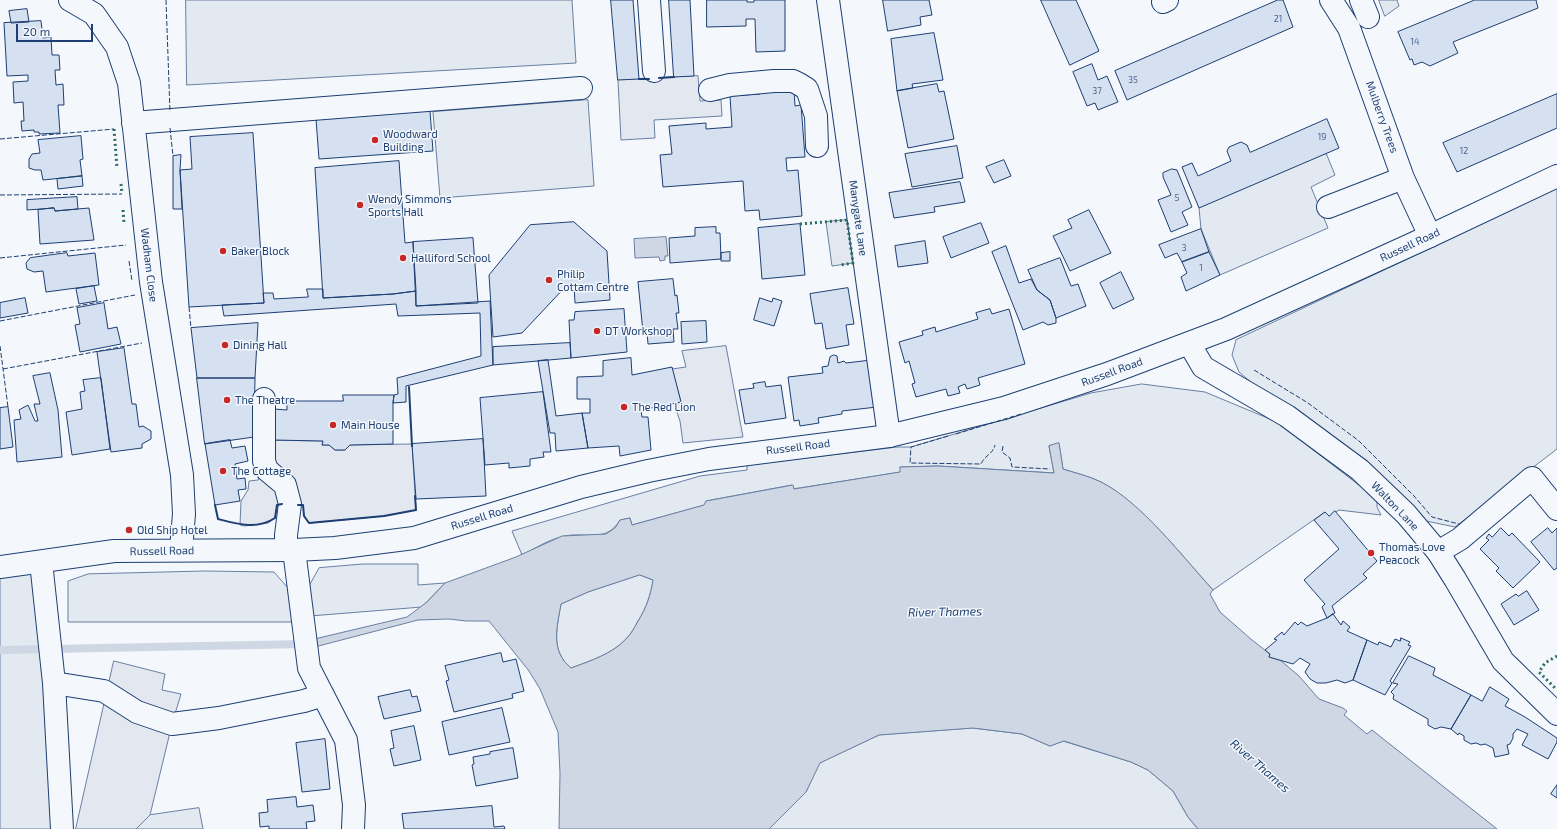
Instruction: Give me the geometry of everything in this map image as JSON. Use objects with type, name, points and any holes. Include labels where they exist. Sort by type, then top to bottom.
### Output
[{"type":"main road","name":"Wadham Close","points":[[70,0],[94,14],[117,47],[129,83],[151,282],[182,475],[184,514],[181,550]]},
{"type":"main road","points":[[649,0],[654,71]]},
{"type":"main road","name":"Manygate Lane","points":[[828,0],[889,436]]},
{"type":"main road","name":"Mulberry Trees","points":[[1331,0],[1349,28],[1403,178],[1430,236]]},
{"type":"main road","points":[[710,90],[719,87],[745,84],[793,81],[807,89],[816,116],[817,146]]},
{"type":"main road","points":[[133,122],[582,88]]},
{"type":"main road","points":[[816,116],[843,113]]},
{"type":"main road","name":"Russell Road","points":[[0,567],[114,551],[290,550],[335,548],[414,538],[581,488],[648,471],[701,460],[889,436],[1004,408],[1107,374],[1226,329],[1557,176]]},
{"type":"main road","points":[[1328,207],[1403,178]]},
{"type":"main road","name":"Walton Lane","points":[[1189,343],[1203,366],[1287,416],[1360,470],[1406,514],[1438,552],[1503,661],[1557,714]]},
{"type":"main road","points":[[264,399],[264,461],[267,470],[285,485],[290,504],[286,535],[290,550],[310,668],[346,740],[354,805],[353,829]]},
{"type":"main road","points":[[1438,552],[1460,539],[1532,478],[1557,509]]},
{"type":"main road","points":[[41,562],[50,634],[62,829]]},
{"type":"main road","points":[[53,674],[104,691],[137,712],[172,724],[219,718],[304,701],[323,695]]},
{"type":"shaded area","points":[[186,0],[572,0],[576,63],[187,85]]},
{"type":"shaded area","points":[[1379,0],[1397,0],[1399,6],[1385,16]]},
{"type":"shaded area","points":[[698,76],[700,101],[721,100],[722,116],[654,120],[655,138],[621,140],[618,80]]},
{"type":"shaded area","points":[[588,100],[594,186],[440,198],[433,112]]},
{"type":"shaded area","points":[[1326,153],[1335,175],[1311,187],[1328,228],[1220,275],[1201,229],[1199,208]]},
{"type":"shaded area","points":[[1557,189],[1557,449],[1455,527],[1426,521],[1369,465],[1305,416],[1258,388],[1239,372],[1232,355],[1236,340]]},
{"type":"shaded area","points":[[847,220],[853,263],[832,266],[826,222]]},
{"type":"shaded area","points":[[726,346],[743,437],[683,443],[680,421],[674,404],[681,402],[672,369],[686,367],[682,351]]},
{"type":"shaded area","points":[[1142,384],[1205,392],[1277,422],[1377,499],[1377,507],[1381,515],[1339,510],[1329,516],[1325,512],[1213,590],[1160,531],[1131,503],[1116,491],[1101,482],[1063,469],[1059,444],[1049,446],[1054,473],[938,466],[900,467],[901,472],[793,489],[792,485],[706,501],[705,505],[632,525],[630,518],[620,520],[614,528],[601,535],[570,535],[556,538],[522,555],[512,531],[700,476],[747,470],[747,465],[897,447],[911,447],[1091,393]]},
{"type":"shaded area","points":[[259,440],[323,441],[322,445],[329,445],[335,450],[345,450],[350,445],[412,444],[416,510],[384,516],[309,523],[304,516],[303,505],[277,505],[275,518],[268,523],[244,526],[240,525],[241,501],[248,490],[249,481],[258,480]]},
{"type":"shaded area","points":[[41,562],[62,829],[0,829],[0,568]]},
{"type":"shaded area","points":[[363,564],[418,564],[418,585],[445,583],[422,607],[310,616],[309,586],[319,568]]},
{"type":"shaded area","points":[[205,571],[274,572],[288,588],[293,622],[68,622],[68,581],[88,574]]},
{"type":"shaded area","points":[[640,575],[653,580],[646,606],[630,635],[607,653],[571,668],[564,661],[558,646],[557,630],[561,604],[588,592]]},
{"type":"shaded area","points":[[114,661],[165,674],[162,690],[181,694],[172,724],[150,815],[136,829],[76,829]]},
{"type":"shaded area","points":[[973,728],[1022,734],[1050,746],[1063,741],[1131,762],[1148,770],[1173,791],[1188,817],[1198,829],[769,829],[806,792],[819,763],[879,735]]},
{"type":"shaded area","points":[[199,808],[203,829],[136,829],[150,815]]},
{"type":"water","points":[[666,237],[668,256],[665,256],[665,260],[660,261],[659,257],[635,258],[634,239]]},
{"type":"water","name":"River Thames","points":[[1059,443],[1063,469],[1101,482],[1116,491],[1146,516],[1213,590],[1210,594],[1220,612],[1270,654],[1269,657],[1280,660],[1299,676],[1319,699],[1343,708],[1347,711],[1344,715],[1367,734],[1372,730],[1497,829],[1198,829],[1188,817],[1173,791],[1148,770],[1131,762],[1064,741],[1050,746],[1022,734],[973,728],[879,735],[820,763],[806,792],[769,829],[559,829],[560,773],[558,732],[540,689],[529,671],[489,621],[449,619],[418,620],[307,649],[306,641],[407,617],[427,602],[445,583],[516,557],[562,536],[606,534],[615,528],[620,520],[630,518],[632,525],[704,505],[706,501],[793,485],[794,489],[900,472],[900,467],[938,466],[1054,473],[1049,446]],"holes":[[[640,575],[653,580],[646,606],[633,630],[626,639],[607,653],[571,668],[564,661],[560,654],[557,638],[561,604],[588,592]]]},
{"type":"building","points":[[611,0],[633,0],[639,79],[618,80]]},
{"type":"building","points":[[669,0],[690,0],[694,76],[674,77]]},
{"type":"building","points":[[707,0],[747,0],[747,2],[754,2],[754,0],[785,0],[785,51],[756,52],[755,19],[746,19],[746,26],[707,27]]},
{"type":"building","points":[[883,0],[929,0],[932,15],[920,17],[921,25],[888,31]]},
{"type":"building","points":[[1041,0],[1076,0],[1099,51],[1070,65]]},
{"type":"building","points":[[1278,0],[1283,0],[1293,27],[1127,100],[1115,71]]},
{"type":"building","points":[[1475,0],[1536,0],[1538,8],[1453,42],[1458,53],[1430,66],[1422,62],[1414,65],[1412,59],[1410,60],[1398,32]]},
{"type":"building","points":[[27,9],[29,22],[11,23],[9,11]]},
{"type":"building","points":[[41,21],[43,38],[51,37],[52,55],[59,55],[60,70],[55,70],[56,85],[63,84],[64,105],[58,105],[60,133],[39,134],[39,132],[34,132],[34,130],[22,131],[21,121],[24,121],[23,102],[14,103],[13,82],[28,81],[28,75],[7,76],[4,23]]},
{"type":"building","points":[[934,33],[943,80],[912,84],[913,88],[897,91],[891,39]]},
{"type":"building","points":[[1092,64],[1098,80],[1107,76],[1118,102],[1098,110],[1095,103],[1087,106],[1073,72]]},
{"type":"building","points":[[937,84],[939,92],[944,91],[954,139],[908,148],[897,91]]},
{"type":"building","points":[[794,88],[795,106],[801,105],[805,157],[786,158],[787,171],[798,170],[802,216],[760,220],[759,210],[745,211],[743,181],[663,187],[660,155],[672,154],[669,126],[706,123],[706,129],[732,127],[730,96],[760,94],[759,91]]},
{"type":"building","points":[[1557,94],[1557,128],[1457,172],[1443,143]]},
{"type":"building","name":"Woodward Building","points":[[430,111],[433,151],[319,159],[316,119]]},
{"type":"building","points":[[1327,119],[1339,148],[1199,208],[1182,167],[1192,163],[1198,176],[1231,161],[1227,151],[1229,147],[1241,142],[1247,145],[1250,152]]},
{"type":"building","name":"Baker Block","points":[[253,133],[264,303],[189,307],[180,170],[192,169],[190,137]]},
{"type":"building","points":[[81,136],[83,159],[80,160],[82,176],[43,180],[41,170],[29,168],[29,159],[32,154],[40,153],[38,140]]},
{"type":"building","points":[[957,146],[963,178],[912,187],[905,154]]},
{"type":"building","points":[[181,155],[180,170],[182,209],[173,209],[173,156]]},
{"type":"building","points":[[1004,160],[1011,176],[994,183],[986,167]]},
{"type":"building","name":"Wendy Simmons Sports Hall","points":[[399,161],[405,243],[413,242],[416,291],[393,294],[323,298],[315,168]]},
{"type":"building","points":[[1172,169],[1177,170],[1192,207],[1182,212],[1188,225],[1171,232],[1158,200],[1171,195],[1163,177],[1163,173]]},
{"type":"building","points":[[82,176],[83,186],[58,189],[57,179]]},
{"type":"building","points":[[960,182],[965,202],[934,207],[935,212],[894,218],[889,193]]},
{"type":"building","points":[[77,197],[78,209],[55,211],[54,208],[27,210],[27,200]]},
{"type":"building","points":[[54,208],[55,211],[89,208],[94,240],[40,244],[38,210]]},
{"type":"building","points":[[1089,210],[1111,253],[1070,271],[1053,236],[1072,228],[1068,220]]},
{"type":"building","name":"Philip Cottam Centre","points":[[574,222],[607,251],[610,300],[575,303],[574,285],[567,285],[522,333],[493,337],[489,275],[530,225]]},
{"type":"building","points":[[981,223],[989,243],[951,258],[943,237]]},
{"type":"building","points":[[800,224],[805,275],[762,279],[758,228]]},
{"type":"building","points":[[716,227],[716,233],[720,233],[721,259],[670,263],[669,238],[695,236],[695,228]]},
{"type":"building","points":[[1201,229],[1209,252],[1182,262],[1177,253],[1165,258],[1159,245]]},
{"type":"building","points":[[473,238],[478,303],[416,306],[413,242]]},
{"type":"building","points":[[925,241],[928,263],[898,267],[895,246]]},
{"type":"building","points":[[1006,246],[1019,283],[1031,279],[1037,290],[1050,300],[1056,318],[1056,323],[1048,325],[1043,322],[1023,330],[992,252]]},
{"type":"building","points":[[730,252],[730,261],[721,261],[721,253]]},
{"type":"building","points":[[1209,252],[1220,275],[1186,291],[1181,277],[1187,273],[1182,262]]},
{"type":"building","points":[[67,253],[68,256],[95,253],[99,285],[46,292],[43,271],[34,272],[27,269],[26,263],[30,258]]},
{"type":"building","points":[[1060,258],[1071,286],[1078,284],[1086,306],[1056,318],[1050,300],[1037,290],[1028,270]]},
{"type":"building","points":[[1121,272],[1134,299],[1113,309],[1100,283]]},
{"type":"building","points":[[673,279],[679,313],[676,313],[678,329],[673,329],[674,342],[648,344],[647,332],[643,332],[638,282]]},
{"type":"building","points":[[94,286],[97,301],[79,304],[76,289]]},
{"type":"building","points":[[848,288],[854,324],[846,325],[849,345],[826,349],[822,323],[815,324],[810,294]]},
{"type":"building","points":[[307,289],[323,289],[323,298],[393,294],[416,291],[416,306],[490,301],[493,365],[406,386],[406,402],[393,403],[394,395],[398,394],[397,378],[481,356],[480,313],[398,316],[396,304],[224,316],[222,305],[264,303],[263,293],[273,293],[274,299],[308,297]]},
{"type":"building","points":[[25,298],[28,313],[0,318],[0,303]]},
{"type":"building","points":[[760,298],[772,302],[773,298],[782,301],[774,326],[754,320]]},
{"type":"building","points":[[104,303],[108,329],[117,327],[121,344],[80,352],[75,325],[80,324],[77,308]]},
{"type":"building","name":"DT Workshop","points":[[624,309],[627,352],[571,358],[569,320],[574,320],[575,312]]},
{"type":"building","points":[[990,309],[992,314],[1009,309],[1025,364],[978,378],[980,385],[967,389],[965,384],[958,387],[960,393],[948,396],[946,389],[916,397],[912,384],[915,383],[909,361],[905,363],[899,342],[923,335],[922,331],[935,327],[936,332],[978,319],[976,313]]},
{"type":"building","points":[[706,321],[707,342],[682,344],[681,322]]},
{"type":"building","name":"Dining Hall","points":[[258,323],[255,378],[197,378],[191,328]]},
{"type":"building","points":[[570,343],[571,358],[493,365],[493,347]]},
{"type":"building","points":[[124,348],[132,404],[136,404],[139,427],[143,426],[151,431],[151,439],[142,444],[142,448],[111,452],[97,352]]},
{"type":"building","points":[[834,355],[837,356],[838,363],[844,361],[846,363],[871,360],[877,407],[842,411],[842,414],[818,418],[819,423],[800,426],[799,420],[794,421],[788,377],[823,373],[822,367],[828,366],[830,357]]},
{"type":"building","name":"The Red Lion","points":[[631,358],[632,375],[672,367],[681,402],[641,410],[642,417],[648,417],[651,450],[620,456],[619,446],[588,448],[582,413],[590,413],[590,399],[577,399],[577,377],[603,376],[603,361]]},
{"type":"building","points":[[548,360],[556,416],[582,413],[588,448],[556,451],[555,433],[550,433],[538,361]]},
{"type":"building","points":[[50,373],[58,410],[62,457],[17,462],[14,420],[21,419],[19,410],[28,405],[35,421],[38,421],[34,404],[40,404],[33,376]]},
{"type":"building","points":[[101,378],[110,449],[72,455],[66,412],[82,409],[80,392],[85,391],[83,380]]},
{"type":"building","name":"The Theatre","points":[[197,378],[255,378],[254,437],[205,444]]},
{"type":"building","points":[[765,382],[766,387],[781,385],[786,418],[745,424],[739,390],[754,388],[753,384]]},
{"type":"building","points":[[543,392],[551,452],[543,452],[544,457],[530,459],[530,466],[509,468],[509,463],[485,465],[480,398]]},
{"type":"building","name":"Main House","points":[[343,395],[394,395],[393,444],[350,445],[345,450],[335,450],[329,445],[322,445],[323,441],[273,440],[274,409],[287,410],[287,401],[343,401]]},
{"type":"building","points":[[8,407],[13,447],[0,449],[0,408]]},
{"type":"building","points":[[483,439],[486,496],[416,499],[412,444]]},
{"type":"building","name":"The Cottage","points":[[230,440],[232,448],[245,446],[248,461],[235,464],[237,479],[245,478],[246,489],[238,490],[240,501],[215,505],[205,444]]},
{"type":"building","points":[[1335,511],[1377,561],[1363,574],[1367,578],[1332,606],[1335,613],[1327,618],[1322,607],[1325,604],[1304,580],[1339,549],[1314,520],[1325,512],[1329,516]]},
{"type":"building","points":[[1501,528],[1509,536],[1512,533],[1540,562],[1513,588],[1496,571],[1499,568],[1480,549],[1489,540],[1486,538],[1489,534],[1492,537]]},
{"type":"building","points":[[1548,528],[1552,533],[1557,528],[1557,568],[1554,570],[1531,542]]},
{"type":"building","points":[[1527,591],[1539,610],[1514,625],[1501,604],[1516,594],[1518,596]]},
{"type":"building","points":[[1333,614],[1341,625],[1343,621],[1350,627],[1347,631],[1367,640],[1353,680],[1345,683],[1337,680],[1326,683],[1317,683],[1310,679],[1305,672],[1310,664],[1300,658],[1293,664],[1269,657],[1270,654],[1265,650],[1277,640],[1274,639],[1282,632],[1284,635],[1295,622],[1298,625],[1301,622],[1307,626]]},
{"type":"building","points":[[1401,638],[1410,642],[1408,645],[1411,646],[1390,681],[1392,683],[1385,695],[1353,680],[1367,640],[1378,645],[1379,642],[1391,647],[1395,639],[1400,641]]},
{"type":"building","points":[[501,653],[503,662],[516,659],[524,691],[512,694],[513,698],[454,712],[446,681],[449,680],[445,666]]},
{"type":"building","points":[[1409,656],[1435,668],[1433,675],[1471,695],[1451,729],[1441,727],[1435,729],[1428,725],[1428,719],[1393,699],[1394,695],[1391,692],[1398,684],[1393,683]]},
{"type":"building","points":[[1490,687],[1509,699],[1505,706],[1557,738],[1557,742],[1548,759],[1522,745],[1528,734],[1517,729],[1513,734],[1510,744],[1507,745],[1509,754],[1495,757],[1493,748],[1485,744],[1471,744],[1464,740],[1464,736],[1459,733],[1458,735],[1451,729],[1471,695],[1482,701]]},
{"type":"building","points":[[410,690],[412,697],[417,696],[421,711],[384,719],[378,697]]},
{"type":"building","points":[[502,708],[510,742],[449,755],[442,722]]},
{"type":"building","points":[[414,726],[421,760],[394,766],[390,749],[394,748],[391,731]]},
{"type":"building","points":[[325,739],[330,789],[302,792],[296,743]]},
{"type":"building","points":[[513,748],[518,778],[476,786],[472,765],[474,764],[473,757]]},
{"type":"building","points":[[1557,785],[1557,798],[1551,794]]},
{"type":"building","points":[[296,797],[297,807],[313,805],[315,821],[306,822],[307,829],[269,829],[269,826],[260,827],[259,813],[268,812],[267,800]]},
{"type":"building","points":[[492,806],[494,827],[504,826],[505,829],[404,829],[402,814]]},
{"type":"waterway","points":[[0,650],[305,644]]},
{"type":"hedge","points":[[114,129],[117,168]]},
{"type":"hedge","points":[[121,184],[122,194]]},
{"type":"hedge","points":[[123,210],[124,223]]},
{"type":"hedge","points":[[800,224],[847,220],[853,263],[840,265]]},
{"type":"hedge","points":[[1557,656],[1545,663],[1539,672],[1557,690]]},
{"type":"fence","points":[[166,0],[170,112]]},
{"type":"fence","points":[[170,128],[173,156]]},
{"type":"fence","points":[[0,139],[114,129]]},
{"type":"fence","points":[[0,195],[122,194]]},
{"type":"fence","points":[[0,258],[126,245]]},
{"type":"fence","points":[[129,261],[132,281]]},
{"type":"fence","points":[[0,321],[135,295]]},
{"type":"fence","points":[[189,307],[191,328]]},
{"type":"fence","points":[[3,369],[142,343]]},
{"type":"fence","points":[[0,346],[8,407]]},
{"type":"fence","points":[[1254,370],[1308,403],[1359,441],[1414,496],[1432,517],[1459,524]]},
{"type":"fence","points":[[956,434],[1021,414]]},
{"type":"fence","points":[[948,436],[911,447],[910,463],[981,464],[993,450],[995,445]]},
{"type":"fence","points":[[1003,446],[1002,452],[1010,458],[1012,467],[1050,469]]},
{"type":"wall","points":[[659,78],[674,77]]},
{"type":"wall","points":[[639,79],[649,79]]},
{"type":"wall","points":[[409,387],[412,446]]},
{"type":"wall","points":[[298,505],[303,505],[304,516],[309,523],[384,516],[416,510],[415,496]]},
{"type":"wall","points":[[215,505],[218,519],[240,524],[254,525],[268,522],[275,518],[277,505],[282,504]]},
{"type":"place","name":"Woodward Building","points":[[375,140]]},
{"type":"place","name":"Wendy Simmons Sports Hall","points":[[360,205]]},
{"type":"place","name":"Baker Block","points":[[223,251]]},
{"type":"place","name":"Halliford School","points":[[403,258]]},
{"type":"place","name":"Philip Cottam Centre","points":[[549,280]]},
{"type":"place","name":"DT Workshop","points":[[597,331]]},
{"type":"place","name":"Dining Hall","points":[[225,345]]},
{"type":"place","name":"The Theatre","points":[[227,400]]},
{"type":"place","name":"The Red Lion","points":[[624,407]]},
{"type":"place","name":"Main House","points":[[333,425]]},
{"type":"place","name":"The Cottage","points":[[223,471]]},
{"type":"place","name":"Old Ship Hotel","points":[[129,530]]},
{"type":"place","name":"Thomas Love Peacock","points":[[1371,553]]}]
